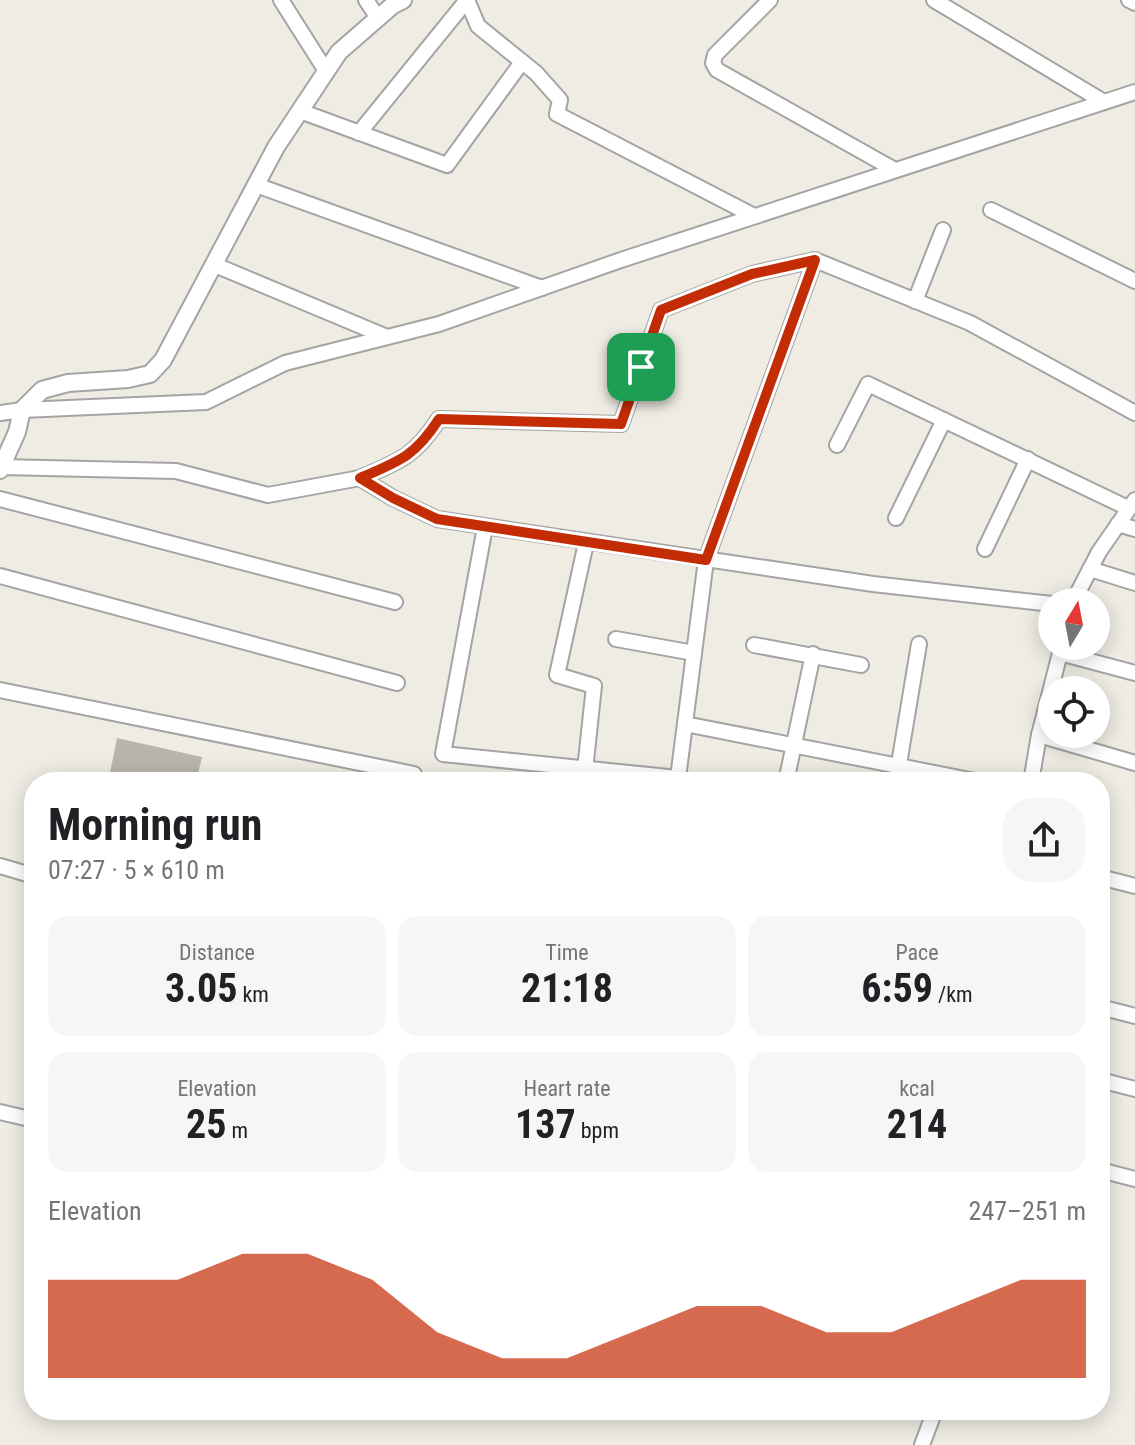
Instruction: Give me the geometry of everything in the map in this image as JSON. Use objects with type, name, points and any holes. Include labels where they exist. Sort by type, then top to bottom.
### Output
[{"type":"street","points":[[281,0],[326,71]]},
{"type":"street","points":[[366,0],[378,18]]},
{"type":"street","points":[[403,0],[339,52],[326,71],[276,147],[163,360],[150,374],[128,379],[68,383],[42,390],[22,410],[17,432],[0,468],[176,471],[268,495],[360,478],[405,459],[425,441],[439,419],[621,424],[661,310],[752,274],[815,260],[970,323],[1135,413]]},
{"type":"street","points":[[359,133],[467,0],[478,26],[522,62],[560,100],[557,114],[754,216]]},
{"type":"street","points":[[770,0],[715,55],[713,63],[717,70],[895,170]]},
{"type":"street","points":[[934,0],[1104,102]]},
{"type":"street","points":[[1129,0],[1135,3]]},
{"type":"street","points":[[300,111],[447,165],[522,62]]},
{"type":"street","points":[[0,413],[206,402],[285,363],[439,324],[754,216],[1135,92]]},
{"type":"street","points":[[256,185],[542,288]]},
{"type":"street","points":[[991,210],[1135,281]]},
{"type":"street","points":[[915,301],[943,230]]},
{"type":"street","points":[[679,772],[706,560],[815,260]]},
{"type":"street","points":[[215,265],[387,337]]},
{"type":"street","points":[[837,445],[868,384],[1132,504],[1080,588]]},
{"type":"street","points":[[896,518],[944,420]]},
{"type":"street","points":[[985,549],[1028,459]]},
{"type":"street","points":[[360,478],[437,519],[873,584],[1038,602]]},
{"type":"street","points":[[0,499],[395,602]]},
{"type":"street","points":[[1118,524],[1135,529]]},
{"type":"street","points":[[485,527],[443,754],[604,772]]},
{"type":"street","points":[[585,770],[594,686],[557,675],[586,543]]},
{"type":"street","points":[[1090,569],[1135,583]]},
{"type":"street","points":[[0,576],[397,683]]},
{"type":"street","points":[[616,639],[694,653]]},
{"type":"street","points":[[898,772],[919,644]]},
{"type":"street","points":[[754,645],[861,665]]},
{"type":"street","points":[[788,772],[813,654]]},
{"type":"street","points":[[1094,660],[1135,673]]},
{"type":"street","points":[[0,690],[404,772]]},
{"type":"street","points":[[685,724],[929,772]]},
{"type":"street","points":[[1033,772],[1038,741]]},
{"type":"street","points":[[1084,748],[1135,763]]},
{"type":"street","points":[[0,866],[24,873]]},
{"type":"street","points":[[1110,880],[1135,886]]},
{"type":"street","points":[[1110,1010],[1135,1016]]},
{"type":"street","points":[[1110,1083],[1135,1089]]},
{"type":"street","points":[[0,1112],[24,1118]]},
{"type":"street","points":[[1110,1173],[1135,1179]]},
{"type":"street","points":[[922,1445],[931,1420]]},
{"type":"building","points":[[117,738],[202,757],[198,772],[110,772]]},
{"type":"route","points":[[815,260],[706,560],[437,519],[360,478],[405,459],[425,441],[439,419],[621,424],[641,367],[661,310],[752,274],[815,260]]}]
